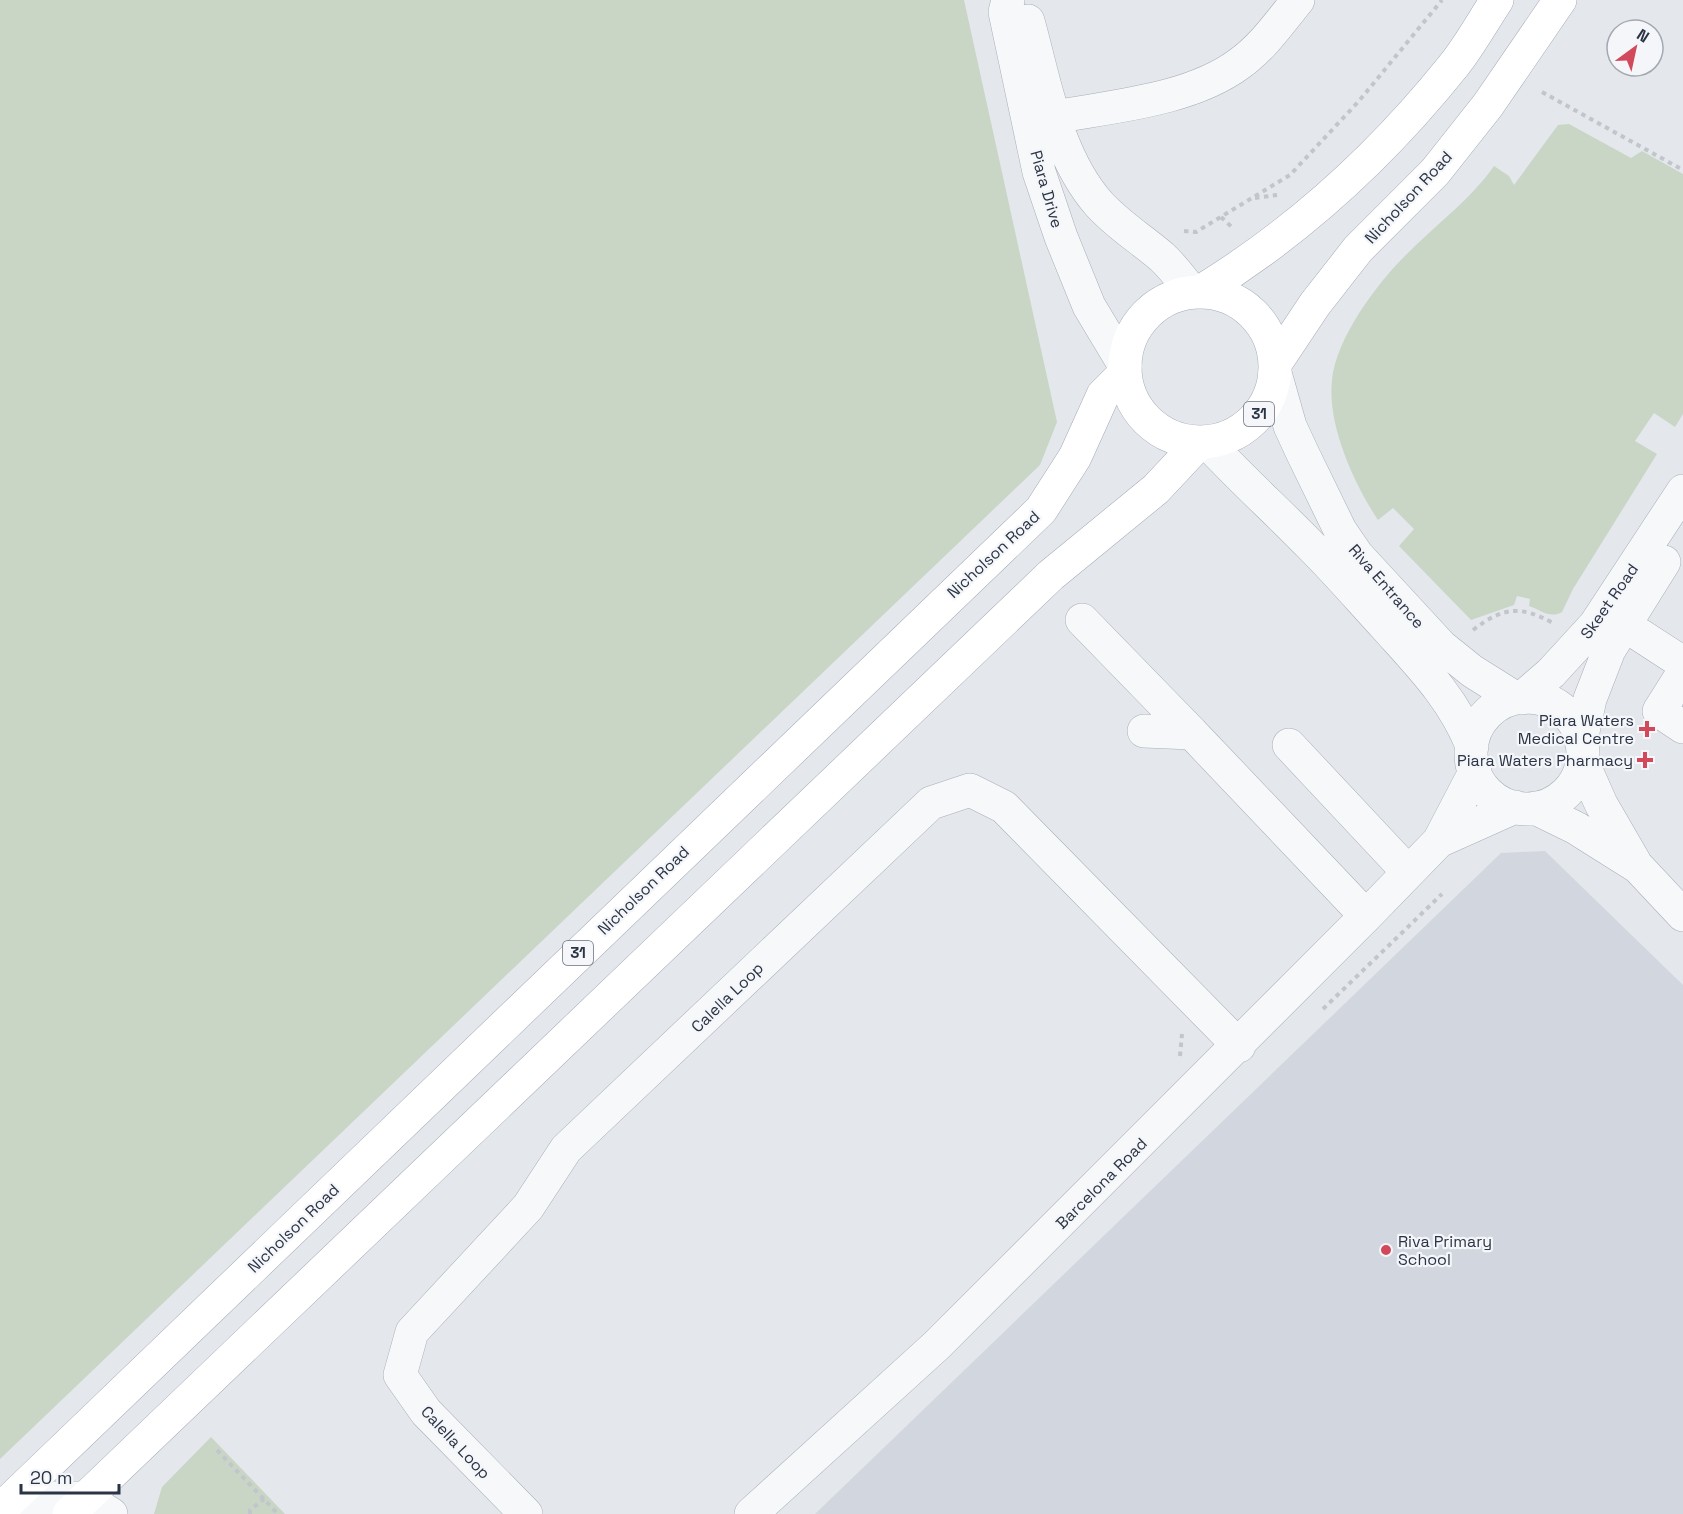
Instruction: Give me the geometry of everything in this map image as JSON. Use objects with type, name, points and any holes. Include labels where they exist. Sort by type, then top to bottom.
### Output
[{"type":"main road","points":[[1204,442],[1169,435],[1143,416],[1128,389],[1125,369],[1129,342],[1140,321],[1164,301],[1196,292],[1261,254],[1305,218],[1375,154],[1455,64],[1497,0]]},
{"type":"main road","name":"Nicholson Road","points":[[1275,368],[1315,304],[1358,249],[1435,172],[1488,105],[1560,0]]},
{"type":"main road","points":[[1196,292],[1216,294],[1246,308],[1267,333],[1275,368]]},
{"type":"main road","name":"31","points":[[88,1509],[1051,575],[1156,489],[1204,442],[1231,436],[1252,422],[1266,403],[1275,368]]},
{"type":"main road","name":"Nicholson Road","points":[[0,1510],[1041,510],[1075,457],[1103,395],[1125,369]]},
{"type":"street","name":"Piara Drive","points":[[1008,0],[1005,12],[1039,172],[1061,237],[1089,306],[1125,369]]},
{"type":"street","name":"Piara Drive","points":[[1020,0],[1024,7],[1055,117],[1073,167],[1098,202],[1129,233],[1163,258],[1196,292]]},
{"type":"street","points":[[1055,117],[1193,90],[1238,65],[1254,52],[1298,0]]},
{"type":"street","name":"Riva Entrance","points":[[1275,368],[1290,426],[1340,530],[1357,555],[1441,646],[1472,671],[1519,698]]},
{"type":"street","name":"Riva Entrance","points":[[1204,442],[1313,548],[1419,664],[1441,690],[1463,723],[1473,759]]},
{"type":"street","name":"Skeet Road","points":[[1519,698],[1559,666],[1595,625],[1683,491]]},
{"type":"street","name":"Skeet Road","points":[[1582,751],[1598,674],[1623,624],[1683,532]]},
{"type":"street","points":[[1082,620],[1366,916]]},
{"type":"street","points":[[1623,624],[1683,663]]},
{"type":"street","points":[[1671,719],[1683,673]]},
{"type":"street","points":[[1638,867],[1576,828],[1525,807],[1504,803],[1487,790],[1473,759],[1479,724],[1486,715],[1505,702],[1519,698],[1540,699],[1559,707],[1573,722],[1601,804],[1638,867],[1683,915]]},
{"type":"street","points":[[1144,731],[1192,733]]},
{"type":"street","points":[[1289,745],[1408,872]]},
{"type":"street","points":[[1525,807],[1546,805],[1566,793],[1579,774],[1582,751]]},
{"type":"street","name":"Barcelona Road","points":[[751,1514],[937,1345],[1239,1046],[1439,841],[1473,759]]},
{"type":"street","name":"Calella Loop","points":[[526,1514],[426,1412],[400,1376],[412,1332],[528,1207],[566,1149],[931,803],[970,790],[1004,807],[1239,1046]]},
{"type":"street","name":"Barcelona Road","points":[[1439,841],[1525,807]]},
{"type":"street","points":[[15,1514],[46,1498],[88,1509]]},
{"type":"path","points":[[1179,231],[1196,232],[1290,175],[1359,101],[1442,0]]},
{"type":"path","points":[[1542,92],[1683,170]]},
{"type":"path","points":[[1472,630],[1494,615],[1514,610],[1534,613],[1562,627]]},
{"type":"path","points":[[1174,1026],[1182,1034],[1179,1054],[1204,1080]]},
{"type":"path","points":[[217,1450],[278,1514]]},
{"type":"path","points":[[250,1514],[250,1510],[264,1499]]},
{"type":"shaded area","name":"Riva Primary School","points":[[1545,851],[1683,985],[1683,1514],[815,1514],[1501,853]]},
{"type":"green space","points":[[0,0],[964,0],[1057,422],[1040,465],[0,1459]]},
{"type":"green space","points":[[1569,124],[1631,158],[1642,151],[1683,174],[1683,414],[1675,427],[1654,413],[1635,441],[1657,454],[1573,589],[1562,612],[1553,615],[1546,613],[1529,606],[1530,599],[1517,596],[1514,605],[1471,620],[1399,546],[1414,529],[1393,508],[1378,520],[1360,489],[1344,453],[1334,416],[1332,380],[1335,363],[1361,310],[1399,262],[1465,200],[1494,166],[1509,176],[1514,185],[1558,125]]},
{"type":"green space","points":[[211,1437],[285,1514],[154,1514],[162,1487]]},
{"type":"place","name":"Piara Waters Medical Centre","points":[[1647,729]]},
{"type":"place","name":"Piara Waters Pharmacy","points":[[1645,760]]},
{"type":"place","name":"Riva Primary School","points":[[1386,1250]]}]
